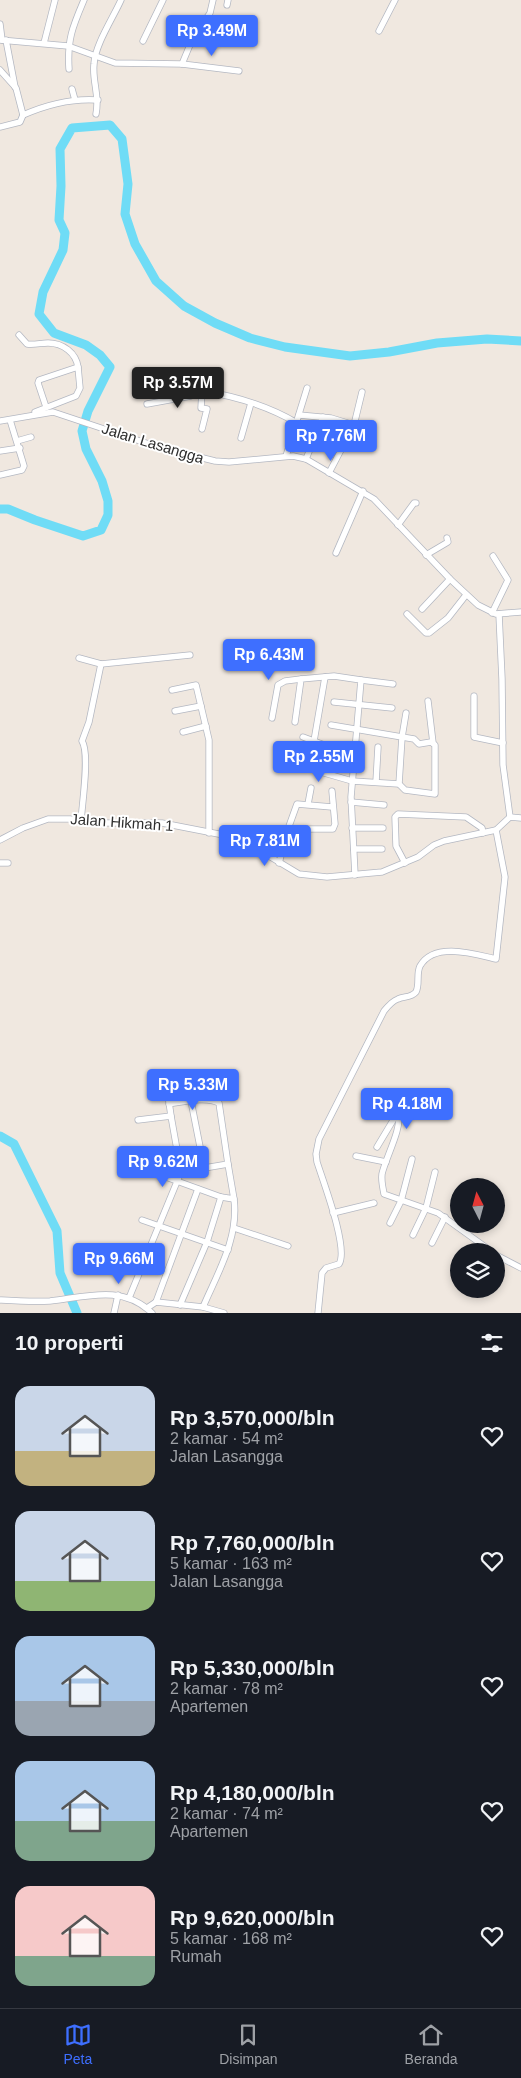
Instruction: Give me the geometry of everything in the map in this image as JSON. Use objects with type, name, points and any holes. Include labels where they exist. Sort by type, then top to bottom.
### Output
[{"type":"street","points":[[44,43],[55,0]]},
{"type":"street","points":[[69,69],[68,46],[84,0]]},
{"type":"street","points":[[96,114],[98,100],[94,77],[95,56],[121,0]]},
{"type":"street","points":[[143,41],[163,0]]},
{"type":"street","points":[[182,64],[192,40],[210,13],[213,0]]},
{"type":"street","points":[[379,30],[395,0]]},
{"type":"street","points":[[0,24],[23,115],[20,122],[0,127]]},
{"type":"street","points":[[3,40],[68,46],[108,61],[121,63],[182,64],[239,71]]},
{"type":"street","points":[[0,70],[16,88]]},
{"type":"street","points":[[72,89],[75,100]]},
{"type":"street","points":[[23,115],[44,105],[75,100],[98,100]]},
{"type":"street","points":[[19,335],[27,344],[51,343],[71,352],[76,359],[80,388],[76,396],[24,417]]},
{"type":"street","points":[[46,407],[38,383],[39,380],[78,367]]},
{"type":"street","points":[[286,456],[307,388]]},
{"type":"street","points":[[146,404],[191,396],[192,390],[202,391],[222,394],[279,412],[296,423]]},
{"type":"street","points":[[202,391],[201,408],[207,409],[202,429]]},
{"type":"street","points":[[329,473],[354,425],[362,392]]},
{"type":"street","points":[[241,438],[251,404]]},
{"type":"street","name":"Jalan Lasangga","points":[[0,421],[53,412],[158,447],[215,461],[229,462],[286,456],[306,459],[374,499],[466,595],[496,614]]},
{"type":"street","points":[[299,415],[323,417],[354,425]]},
{"type":"street","points":[[306,459],[323,417]]},
{"type":"street","points":[[0,476],[24,469],[20,448],[10,420]]},
{"type":"street","points":[[17,441],[31,438]]},
{"type":"street","points":[[0,451],[20,448]]},
{"type":"street","points":[[336,554],[363,492]]},
{"type":"street","points":[[398,525],[414,503],[416,503]]},
{"type":"street","points":[[426,555],[448,542],[448,538]]},
{"type":"street","points":[[493,556],[508,580],[496,614],[502,679],[503,743],[510,817],[521,818]]},
{"type":"street","points":[[422,609],[450,579]]},
{"type":"street","points":[[407,614],[426,633],[429,633],[448,618],[466,595]]},
{"type":"street","points":[[496,614],[521,612]]},
{"type":"street","points":[[79,658],[101,664],[190,656]]},
{"type":"street","points":[[80,821],[85,768],[85,745],[82,741],[85,736],[101,664]]},
{"type":"street","points":[[272,718],[278,685],[285,681],[334,676],[393,684]]},
{"type":"street","points":[[314,741],[325,677]]},
{"type":"street","points":[[295,722],[301,679]]},
{"type":"street","points":[[355,875],[351,802],[361,680]]},
{"type":"street","points":[[172,690],[196,685],[209,740],[209,833]]},
{"type":"street","points":[[474,696],[474,737],[478,740],[503,743]]},
{"type":"street","points":[[293,764],[352,781],[399,784],[402,788],[409,791],[436,793],[435,745],[432,743],[428,701]]},
{"type":"street","points":[[334,702],[392,708]]},
{"type":"street","points":[[175,711],[201,706]]},
{"type":"street","points":[[399,784],[402,737],[406,713]]},
{"type":"street","points":[[331,724],[414,739],[419,744],[432,743]]},
{"type":"street","points":[[183,732],[206,726]]},
{"type":"street","points":[[304,737],[354,756]]},
{"type":"street","points":[[376,782],[378,747]]},
{"type":"street","points":[[308,804],[311,788]]},
{"type":"street","points":[[288,829],[331,830],[335,824],[332,792]]},
{"type":"street","points":[[351,802],[384,805]]},
{"type":"street","points":[[279,863],[296,804],[332,807]]},
{"type":"street","points":[[405,863],[396,849],[395,843],[396,817],[398,814],[469,818],[482,828],[483,833]]},
{"type":"street","name":"Jalan Hikmah 1","points":[[0,840],[23,828],[48,820],[70,819],[93,823],[162,823],[238,838],[299,874],[310,876],[355,875],[382,872],[405,863],[444,841],[496,830],[510,817]]},
{"type":"street","points":[[352,828],[382,828]]},
{"type":"street","points":[[318,1313],[322,1273],[326,1268],[339,1264],[342,1258],[333,1213],[317,1162],[317,1147],[344,1087],[384,1011],[398,999],[413,995],[416,991],[419,968],[422,963],[437,954],[455,951],[496,959],[505,877],[496,830]]},
{"type":"street","points":[[354,849],[382,849]]},
{"type":"street","points":[[0,864],[8,863]]},
{"type":"street","points":[[130,1298],[181,1172],[166,1081]]},
{"type":"street","points":[[169,1104],[191,1101],[215,1101],[220,1104],[234,1199],[234,1228],[228,1250],[203,1307]]},
{"type":"street","points":[[191,1101],[204,1167]]},
{"type":"street","points":[[377,1147],[404,1102]]},
{"type":"street","points":[[398,1113],[396,1132],[382,1176],[384,1194],[426,1208],[445,1217],[480,1243]]},
{"type":"street","points":[[138,1120],[171,1116]]},
{"type":"street","points":[[356,1156],[386,1162]]},
{"type":"street","points":[[390,1223],[401,1201],[412,1159]]},
{"type":"street","points":[[181,1172],[228,1164]]},
{"type":"street","points":[[152,1172],[221,1197],[234,1199]]},
{"type":"street","points":[[413,1235],[426,1208],[435,1172]]},
{"type":"street","points":[[0,1300],[61,1300],[93,1294],[118,1295],[130,1298],[149,1311],[156,1302],[198,1188]]},
{"type":"street","points":[[180,1305],[207,1242],[221,1197]]},
{"type":"street","points":[[333,1213],[374,1202]]},
{"type":"street","points":[[432,1243],[445,1217]]},
{"type":"street","points":[[142,1220],[228,1250]]},
{"type":"street","points":[[234,1228],[288,1246]]},
{"type":"street","points":[[505,1260],[521,1268]]},
{"type":"street","points":[[114,1313],[118,1295]]},
{"type":"street","points":[[156,1302],[203,1307],[224,1313]]},
{"type":"waterway","points":[[0,509],[8,509],[83,536],[101,530],[108,515],[108,501],[102,481],[86,449],[82,431],[88,411],[110,367],[100,355],[86,345],[54,333],[39,314],[43,292],[63,250],[65,233],[59,220],[61,186],[60,149],[72,128],[110,125],[122,139],[128,184],[125,214],[135,244],[156,281],[184,306],[215,323],[250,338],[285,347],[350,356],[389,352],[437,343],[487,339],[521,341]]},
{"type":"waterway","points":[[0,1136],[14,1144],[57,1231],[60,1273],[77,1313]]}]
